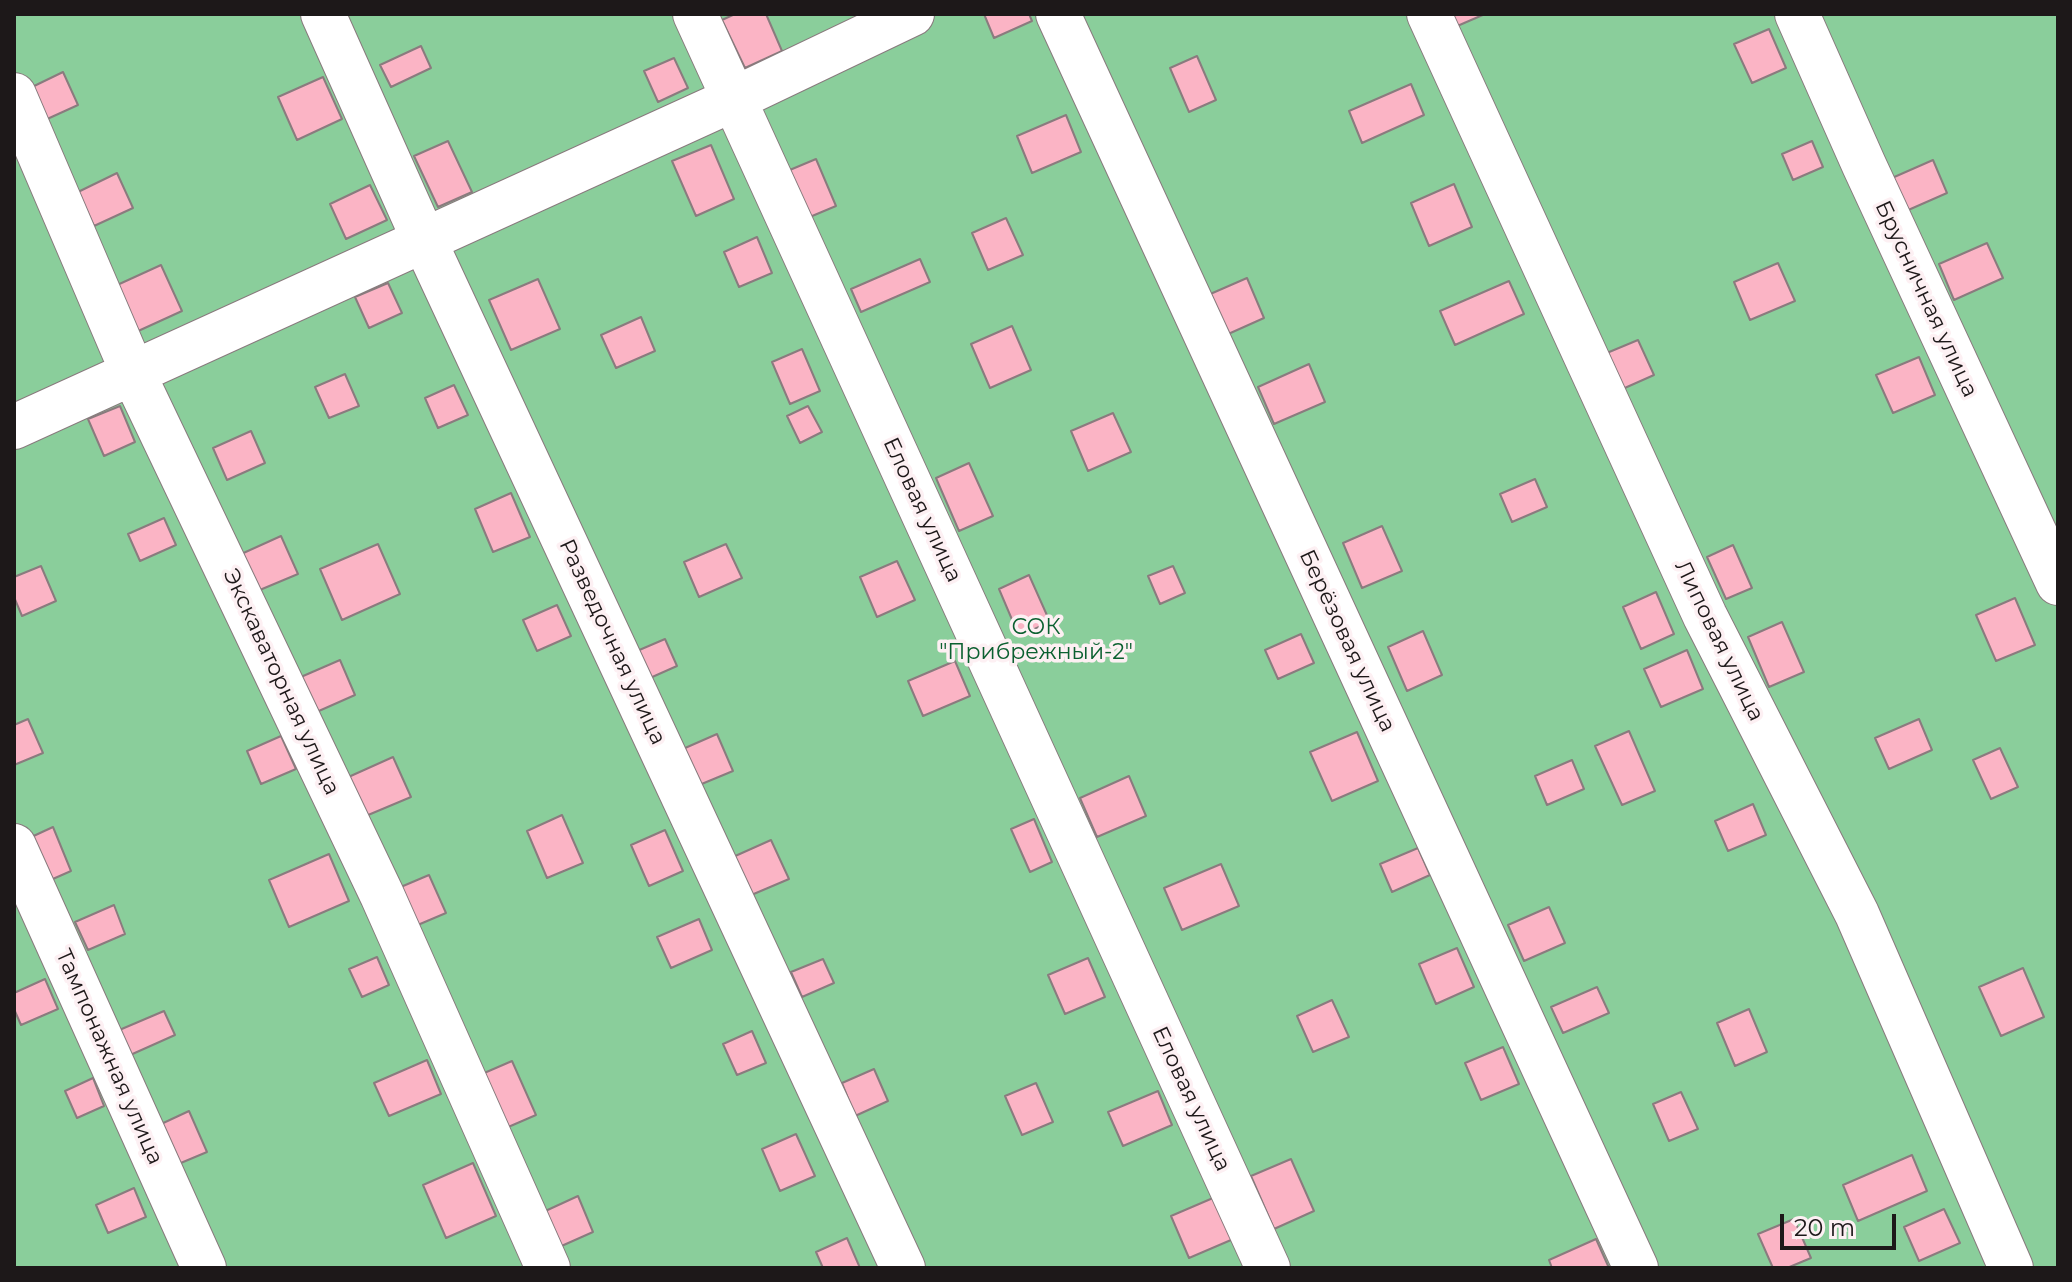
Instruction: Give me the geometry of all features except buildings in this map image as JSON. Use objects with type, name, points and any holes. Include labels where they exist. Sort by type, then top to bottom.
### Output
[{"type":"street","name":"Разведочная улица","points":[[323,14],[424,240],[903,1268]]},
{"type":"street","name":"Еловая улица","points":[[695,14],[1268,1268]]},
{"type":"street","points":[[14,427],[734,99],[912,14]]},
{"type":"street","name":"Берёзовая улица","points":[[1058,14],[1636,1268]]},
{"type":"street","name":"Липовая улица","points":[[1429,14],[1705,616],[1857,914],[2011,1268]]},
{"type":"street","name":"Брусничная улица","points":[[1797,14],[2058,583]]},
{"type":"street","name":"Экскаваторная улица","points":[[14,95],[133,373],[382,895],[548,1268]]},
{"type":"street","name":"Тампонажная улица","points":[[14,846],[204,1268]]},
{"type":"green space","name":"СОК \"Прибрежный-2\"","points":[[14,14],[2058,14],[2058,1268],[14,1268]]}]
